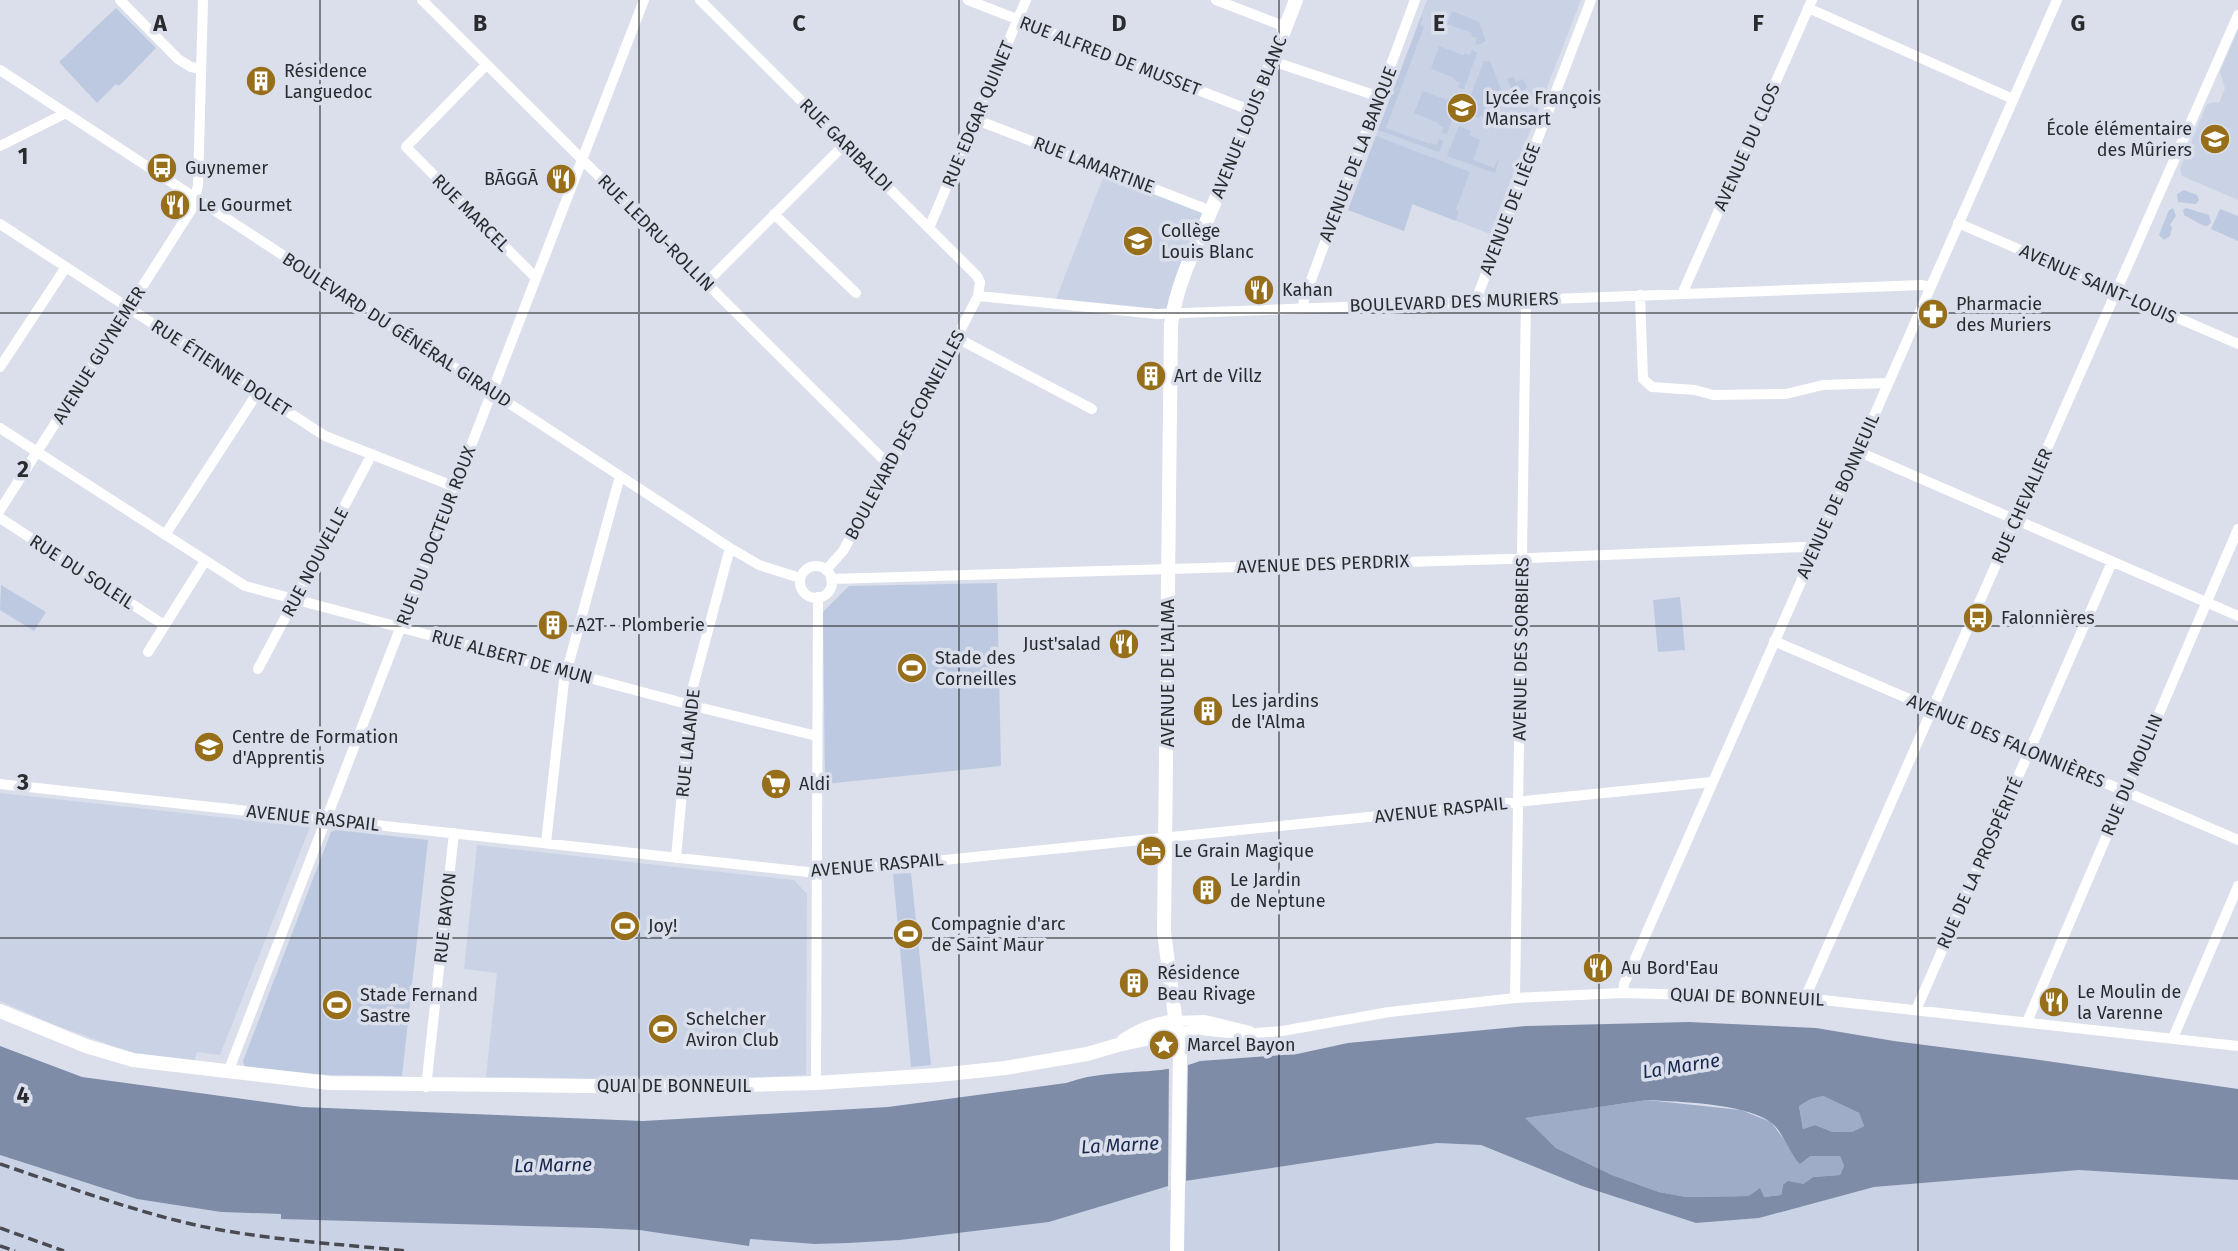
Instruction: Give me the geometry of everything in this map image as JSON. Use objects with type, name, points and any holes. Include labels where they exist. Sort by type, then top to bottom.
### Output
[{"type":"main road","name":"AVENUE LOUIS BLANC","points":[[1172,313],[1181,281],[1296,0]]},
{"type":"main road","name":"AVENUE DE L'ALMA","points":[[1172,313],[1164,932],[1180,1055],[1178,1199]]},
{"type":"main road","name":"QUAI DE BONNEUIL","points":[[0,1012],[86,1046],[133,1060],[329,1083],[427,1085],[670,1087],[816,1083],[938,1075],[1080,1056],[1177,1026]]},
{"type":"main road","points":[[1171,1251],[1178,1199]]},
{"type":"main road","points":[[1177,1251],[1178,1199]]},
{"type":"street","points":[[120,0],[178,59],[191,67],[201,69]]},
{"type":"street","points":[[195,198],[198,185],[203,0]]},
{"type":"street","name":"RUE LEDRU-ROLLIN","points":[[422,0],[890,466]]},
{"type":"street","name":"RUE DU DOCTEUR ROUX","points":[[228,1072],[644,0]]},
{"type":"street","name":"RUE GARIBALDI","points":[[700,0],[977,276],[980,282],[978,296]]},
{"type":"street","name":"RUE ALFRED DE MUSSET","points":[[968,0],[1252,111]]},
{"type":"street","name":"RUE EDGAR QUINET","points":[[929,228],[1026,0]]},
{"type":"street","points":[[1216,0],[1286,27]]},
{"type":"street","name":"AVENUE DE LA BANQUE","points":[[1303,308],[1339,201],[1415,0]]},
{"type":"street","name":"AVENUE DE LIÈGE","points":[[1479,301],[1479,292],[1591,0]]},
{"type":"street","name":"AVENUE DE BONNEUIL","points":[[1623,993],[1624,984],[1712,782],[2057,0]]},
{"type":"street","points":[[1810,4],[2013,99]]},
{"type":"street","name":"AVENUE DU CLOS","points":[[1682,293],[1810,4]]},
{"type":"street","name":"RUE CHEVALIER","points":[[1805,998],[2238,15]]},
{"type":"street","points":[[1272,61],[1380,97]]},
{"type":"street","name":"RUE MARCEL","points":[[486,65],[406,147],[536,278]]},
{"type":"street","name":"BOULEVARD DU GÉNÉRAL GIRAUD","points":[[0,70],[730,548],[760,565],[800,578]]},
{"type":"street","points":[[0,146],[66,113]]},
{"type":"street","name":"RUE LAMARTINE","points":[[976,120],[1211,211]]},
{"type":"street","points":[[706,283],[845,144]]},
{"type":"street","name":"AVENUE GUYNEMER","points":[[0,510],[192,208],[195,198]]},
{"type":"street","points":[[774,214],[856,293]]},
{"type":"street","name":"AVENUE SAINT-LOUIS","points":[[1958,223],[2238,344]]},
{"type":"street","name":"RUE ÉTIENNE DOLET","points":[[0,224],[325,436],[455,487]]},
{"type":"street","points":[[0,367],[66,267]]},
{"type":"street","name":"BOULEVARD DES MURIERS","points":[[978,296],[1157,314],[1682,293],[1922,285],[1930,287]]},
{"type":"street","points":[[1640,295],[1643,379],[1653,387],[1695,390],[1713,395],[1786,394],[1823,386],[1887,383]]},
{"type":"street","name":"BOULEVARD DES CORNEILLES","points":[[828,575],[890,466],[978,296]]},
{"type":"street","name":"AVENUE DES SORBIERS","points":[[1515,998],[1526,299]]},
{"type":"street","points":[[957,338],[1092,409]]},
{"type":"street","points":[[165,535],[258,392]]},
{"type":"street","name":"RUE ALBERT DE MUN","points":[[0,428],[245,586],[817,737]]},
{"type":"street","points":[[1857,451],[2238,616]]},
{"type":"street","name":"RUE NOUVELLE","points":[[258,669],[372,454]]},
{"type":"street","points":[[546,843],[564,681],[620,476]]},
{"type":"street","name":"RUE DU SOLEIL","points":[[0,519],[164,625]]},
{"type":"street","name":"RUE DU MOULIN","points":[[2027,1022],[2238,529]]},
{"type":"street","name":"AVENUE DES PERDRIX","points":[[828,575],[1169,569],[1804,547],[1814,550]]},
{"type":"street","name":"RUE LALANDE","points":[[676,858],[691,694],[730,548]]},
{"type":"street","points":[[148,652],[205,561]]},
{"type":"street","name":"RUE DE LA PROSPÉRITÉ","points":[[1916,1010],[2112,562]]},
{"type":"street","points":[[816,566],[828,575],[831,584],[827,593],[818,597],[808,596],[801,588],[800,578],[806,569],[816,566]]},
{"type":"street","points":[[816,1083],[818,597]]},
{"type":"street","name":"AVENUE DES FALONNIÈRES","points":[[1774,641],[2238,840]]},
{"type":"street","name":"AVENUE RASPAIL","points":[[0,784],[817,873],[1712,782]]},
{"type":"street","name":"RUE BAYON","points":[[427,1085],[454,833]]},
{"type":"street","points":[[2173,1038],[2238,886]]},
{"type":"street","name":"QUAI DE BONNEUIL","points":[[1177,1026],[1237,1034],[1256,1033],[1389,1012],[1515,998],[1623,993],[1805,998],[2238,1046]]},
{"type":"shaded area","name":"Lycée François Mansart","points":[[1427,0],[1581,0],[1490,234],[1413,204],[1404,231],[1348,210]]},
{"type":"shaded area","points":[[116,8],[156,48],[119,86],[116,84],[97,103],[59,62]]},
{"type":"shaded area","points":[[1452,11],[1479,22],[1486,41],[1478,45],[1475,43],[1477,38],[1471,36],[1472,33],[1447,24]]},
{"type":"shaded area","points":[[1421,17],[1420,25],[1424,27],[1386,128],[1430,144],[1437,145],[1439,139],[1443,141],[1438,152],[1378,130]]},
{"type":"shaded area","name":"École élémentaire des Mûriers","points":[[2238,30],[2238,200],[2182,176],[2180,168],[2207,104],[2219,103],[2225,88],[2220,72]]},
{"type":"shaded area","points":[[1439,46],[1463,55],[1470,55],[1472,50],[1477,53],[1464,89],[1458,88],[1460,83],[1454,80],[1455,78],[1431,69]]},
{"type":"shaded area","points":[[1484,61],[1491,64],[1503,94],[1502,97],[1497,95],[1490,115],[1479,118],[1464,113]]},
{"type":"shaded area","points":[[1514,76],[1516,82],[1523,79],[1527,87],[1519,104],[1510,100],[1513,94],[1507,79]]},
{"type":"shaded area","points":[[1423,91],[1447,100],[1454,100],[1456,95],[1460,97],[1447,134],[1441,133],[1443,127],[1438,123],[1414,113]]},
{"type":"shaded area","points":[[1459,126],[1471,131],[1469,135],[1480,140],[1473,160],[1494,168],[1499,159],[1495,173],[1447,156]]},
{"type":"shaded area","points":[[1376,136],[1470,172],[1456,209],[1456,221],[1412,204],[1404,231],[1348,210]]},
{"type":"shaded area","name":"Collège Louis Blanc","points":[[1106,170],[1211,211],[1172,313],[1054,304]]},
{"type":"shaded area","points":[[2184,190],[2197,195],[2199,200],[2196,204],[2178,202],[2177,194]]},
{"type":"shaded area","points":[[2173,208],[2176,216],[2170,225],[2170,236],[2164,240],[2159,235],[2169,210]]},
{"type":"shaded area","points":[[2186,208],[2209,215],[2211,223],[2202,225],[2184,215],[2183,210]]},
{"type":"shaded area","points":[[2220,209],[2238,216],[2238,241],[2211,229]]},
{"type":"shaded area","name":"Stade des Corneilles","points":[[997,583],[1001,766],[825,784],[823,612],[849,586]]},
{"type":"shaded area","points":[[1,585],[46,612],[34,631],[0,610]]},
{"type":"shaded area","points":[[1680,597],[1685,650],[1658,652],[1653,600]]},
{"type":"shaded area","points":[[0,793],[310,827],[220,1055],[197,1052],[194,1062],[144,1057],[55,1025],[0,1001]]},
{"type":"shaded area","name":"Stade Fernand Sastre","points":[[336,830],[428,840],[402,1076],[329,1075],[245,1067],[243,1061],[331,832]]},
{"type":"shaded area","points":[[477,845],[794,880],[807,894],[806,1075],[697,1080],[486,1077],[497,973],[464,969]]},
{"type":"shaded area","name":"Compagnie d'arc de Saint Maur","points":[[911,873],[931,1065],[911,1067],[893,874]]},
{"type":"shaded area","points":[[1823,1096],[1859,1113],[1864,1126],[1852,1132],[1833,1132],[1815,1125],[1803,1129],[1799,1106]]},
{"type":"shaded area","points":[[1647,1100],[1741,1110],[1771,1122],[1783,1138],[1810,1156],[1840,1156],[1844,1166],[1840,1175],[1813,1177],[1803,1184],[1783,1185],[1781,1195],[1686,1197],[1659,1192],[1612,1175],[1556,1148],[1524,1118]]},
{"type":"shaded area","points":[[1437,1143],[1481,1145],[1582,1186],[1696,1223],[1759,1218],[1874,1187],[2079,1170],[2238,1180],[2238,1251],[0,1251],[0,1155],[137,1199],[221,1212],[281,1214],[282,1219],[639,1230],[748,1245],[750,1239],[815,1244],[900,1240],[1049,1222],[1185,1181]]},
{"type":"water","name":"La Marne","points":[[1689,1022],[1816,1028],[2238,1089],[2238,1180],[2079,1170],[1874,1187],[1759,1218],[1696,1223],[1582,1186],[1481,1145],[1437,1143],[1185,1181],[1049,1222],[900,1240],[848,1243],[815,1244],[750,1239],[749,1246],[639,1230],[281,1219],[281,1214],[221,1212],[137,1199],[0,1155],[0,1046],[82,1077],[302,1107],[643,1121],[888,1107],[1066,1083],[1107,1074],[1174,1068],[1200,1061],[1297,1054],[1348,1043],[1527,1026]],"holes":[[[1823,1096],[1859,1113],[1864,1126],[1852,1132],[1833,1132],[1815,1125],[1803,1129],[1799,1106]],[[1647,1100],[1710,1104],[1757,1115],[1774,1125],[1800,1164],[1810,1156],[1840,1156],[1844,1166],[1840,1175],[1813,1177],[1803,1184],[1788,1181],[1783,1185],[1781,1195],[1764,1197],[1760,1188],[1749,1196],[1686,1197],[1659,1192],[1612,1175],[1556,1148],[1525,1118]]]},
{"type":"pier","points":[[1188,1062],[1186,1184],[1168,1191],[1169,1064]]},
{"type":"railway","points":[[0,1164],[124,1206],[200,1226],[277,1238],[407,1251]]},
{"type":"railway","points":[[0,1228],[64,1251]]},
{"type":"railway","points":[[0,1246],[15,1251]]},
{"type":"place","name":"Résidence Languedoc","points":[[261,81]]},
{"type":"place","name":"Lycée François Mansart","points":[[1462,108]]},
{"type":"place","name":"École élémentaire des Mûriers","points":[[2215,139]]},
{"type":"place","name":"Guynemer","points":[[162,168]]},
{"type":"place","name":"BĀGGĀ","points":[[561,179]]},
{"type":"place","name":"Le Gourmet","points":[[175,205]]},
{"type":"place","name":"Collège Louis Blanc","points":[[1138,241]]},
{"type":"place","name":"Kahan","points":[[1259,290]]},
{"type":"place","name":"Pharmacie des Muriers","points":[[1933,314]]},
{"type":"place","name":"Art de Villz","points":[[1151,376]]},
{"type":"place","name":"Falonnières","points":[[1978,618]]},
{"type":"place","name":"A2T - Plomberie","points":[[553,625]]},
{"type":"place","name":"Just'salad","points":[[1124,644]]},
{"type":"place","name":"Stade des Corneilles","points":[[912,668]]},
{"type":"place","name":"Les jardins de l'Alma","points":[[1208,711]]},
{"type":"place","name":"Centre de Formation d'Apprentis","points":[[209,747]]},
{"type":"place","name":"Aldi","points":[[776,784]]},
{"type":"place","name":"Le Grain Magique","points":[[1151,851]]},
{"type":"place","name":"Le Jardin de Neptune","points":[[1207,890]]},
{"type":"place","name":"Joy!","points":[[625,926]]},
{"type":"place","name":"Compagnie d'arc de Saint Maur","points":[[908,934]]},
{"type":"place","name":"Au Bord'Eau","points":[[1598,968]]},
{"type":"place","name":"Résidence Beau Rivage","points":[[1134,983]]},
{"type":"place","name":"Le Moulin de la Varenne","points":[[2054,1002]]},
{"type":"place","name":"Stade Fernand Sastre","points":[[337,1005]]},
{"type":"place","name":"Schelcher Aviron Club","points":[[663,1029]]},
{"type":"place","name":"Marcel Bayon","points":[[1164,1045]]}]
